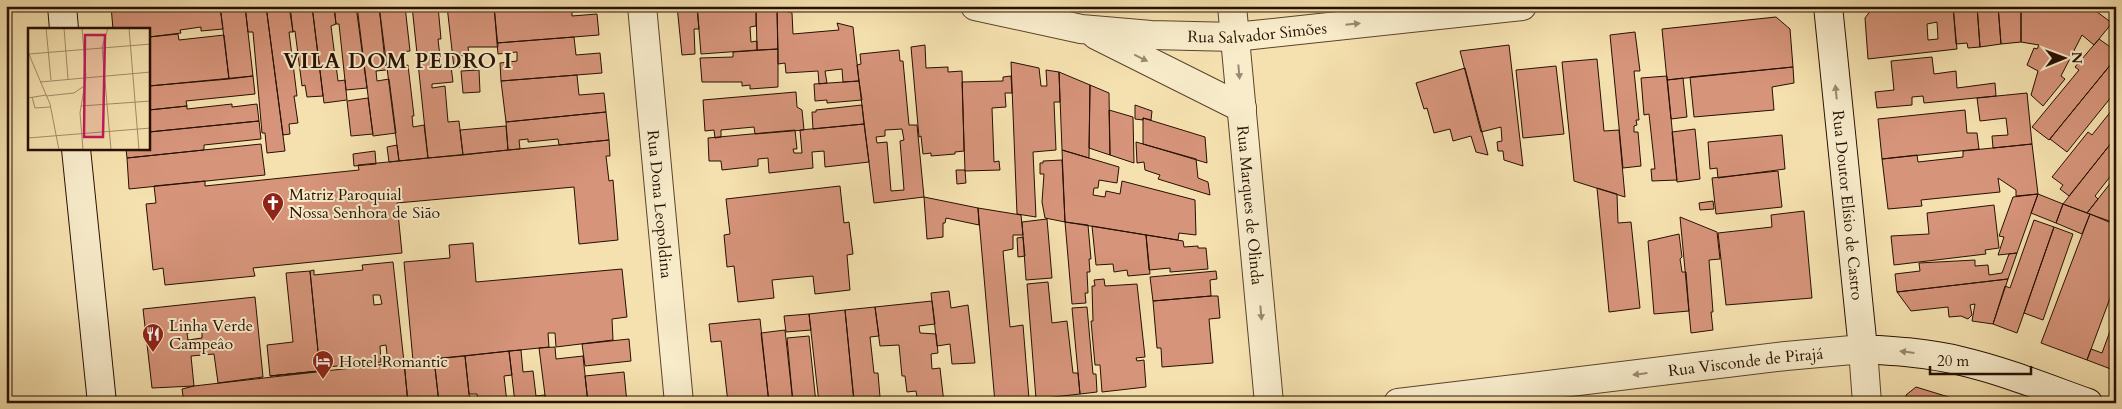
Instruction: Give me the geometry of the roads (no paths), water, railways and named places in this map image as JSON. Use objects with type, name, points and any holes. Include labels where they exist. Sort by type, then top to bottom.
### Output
[{"type":"street","points":[[62,6],[64,28]]},
{"type":"street","name":"Rua Dona Leopoldina","points":[[642,6],[679,403]]},
{"type":"street","name":"Rua Salvador Simões","points":[[975,6],[1082,28],[1151,35],[1235,37],[1522,6]]},
{"type":"street","points":[[1058,6],[1082,28]]},
{"type":"street","name":"Rua Marques de Olinda","points":[[1232,6],[1269,403]]},
{"type":"street","name":"Rua Doutor Elísio de Castro","points":[[1828,6],[1867,403]]},
{"type":"street","name":"Rua Salvador Simões","points":[[1082,28],[1242,108]]},
{"type":"street","points":[[76,150],[102,403]]},
{"type":"street","name":"Rua Visconde de Pirajá","points":[[1398,403],[1786,356],[1862,349],[1904,351],[1961,360],[2016,377],[2088,403]]},
{"type":"place","name":"Matriz Paroquial Nossa Senhora de Sião","points":[[273,222]]},
{"type":"place","name":"Linha Verde Campeâo","points":[[153,353]]},
{"type":"place","name":"Hotel Romantic","points":[[323,380]]},
{"type":"district","name":"VILA DOM PEDRO I","points":[[398,61]]}]
